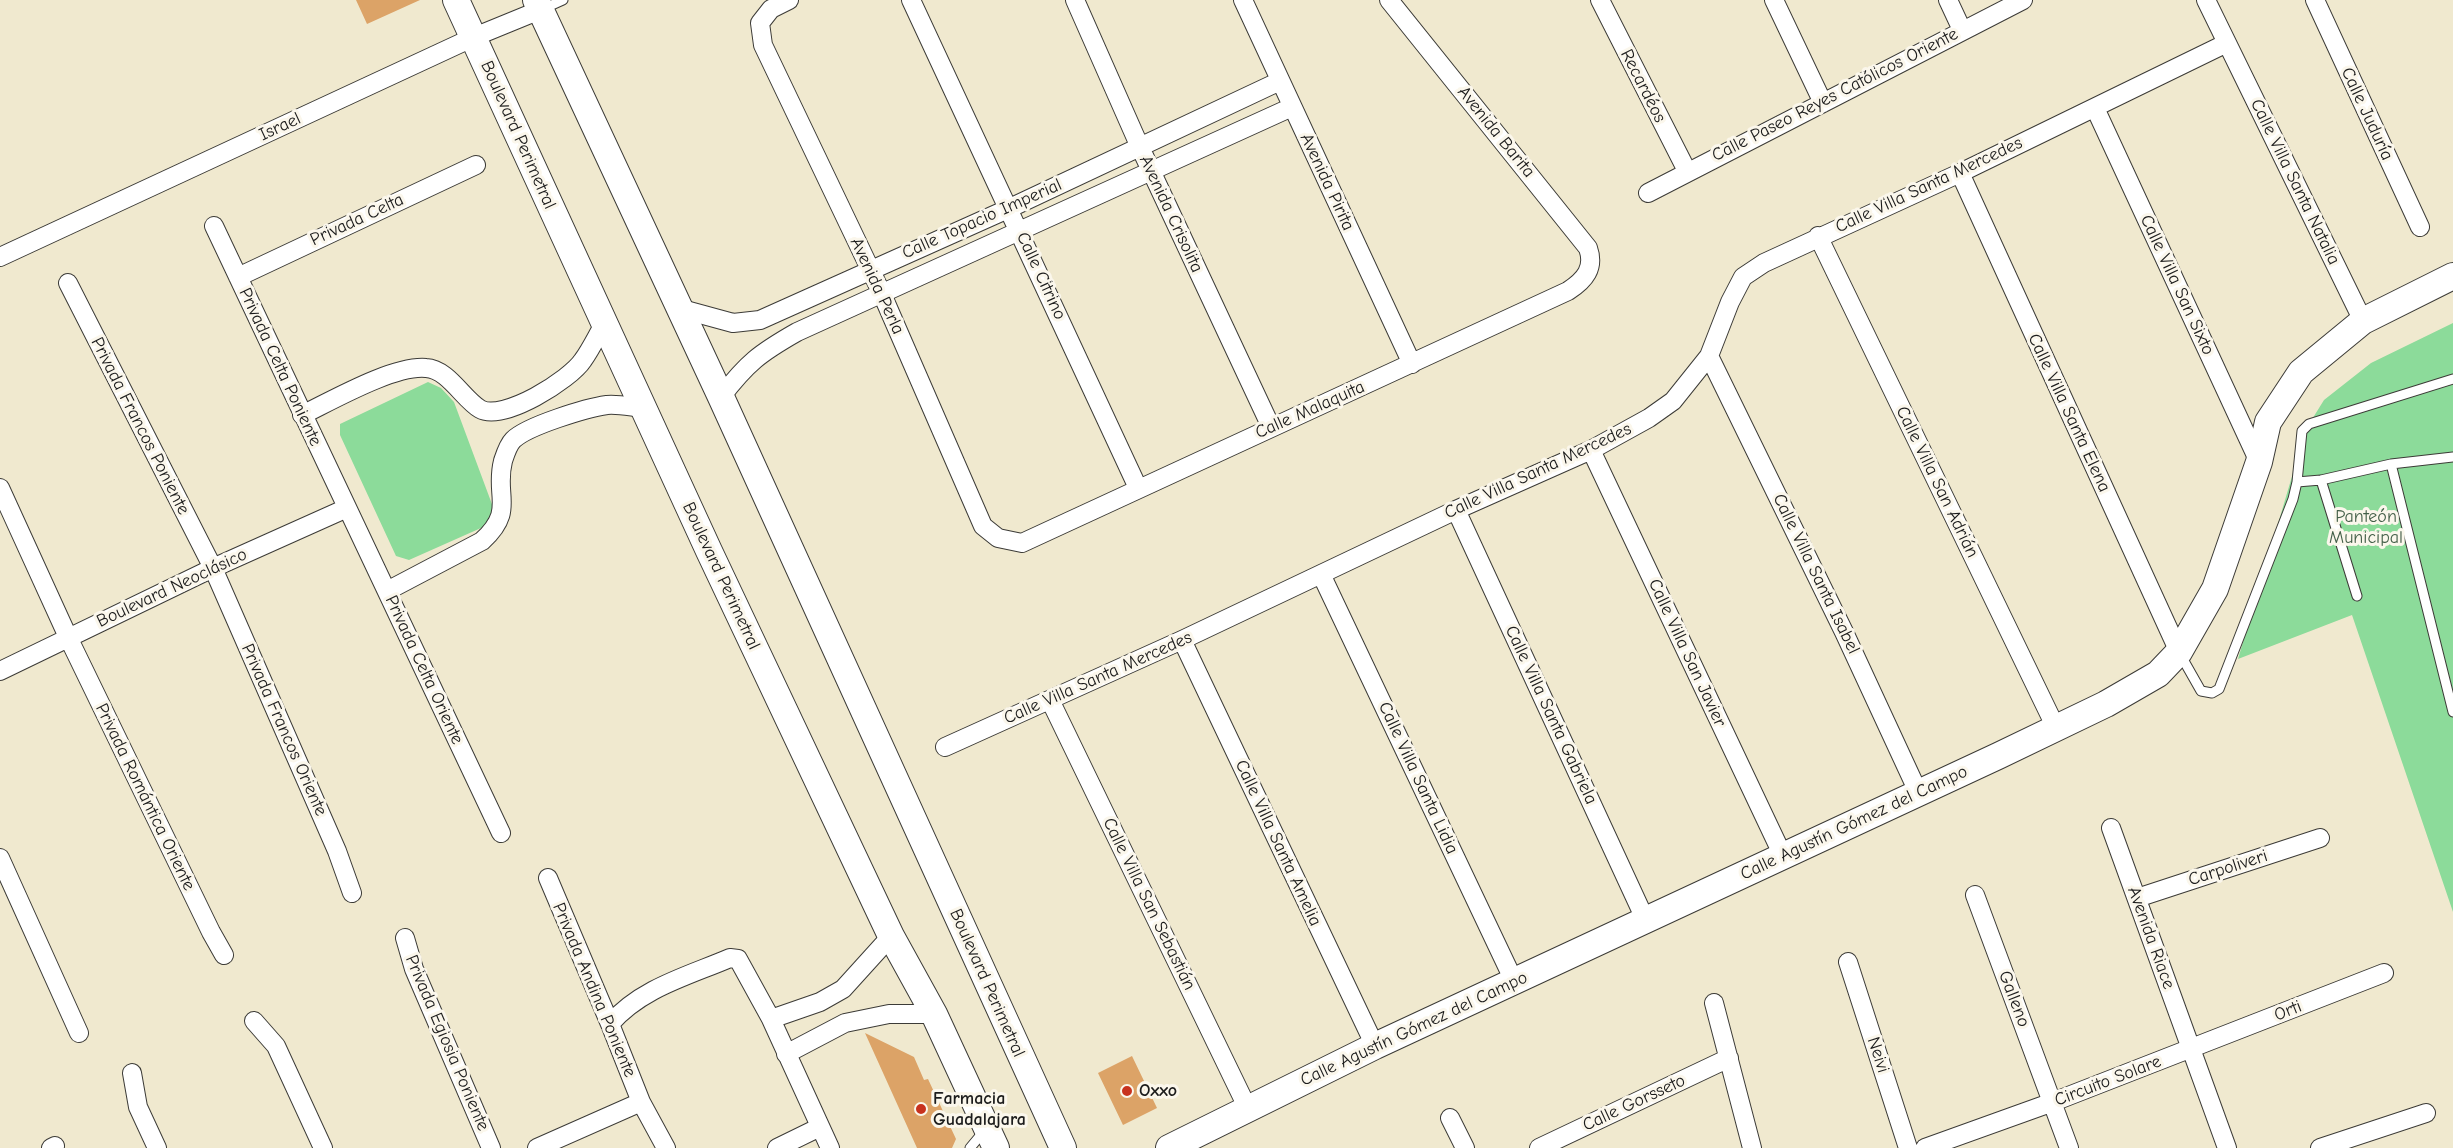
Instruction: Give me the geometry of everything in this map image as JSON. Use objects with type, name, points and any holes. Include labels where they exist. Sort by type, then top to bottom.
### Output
[{"type":"street","name":"Boulevard Perimetral","points":[[456,0],[604,324],[891,936],[934,1014],[992,1138]]},
{"type":"street","name":"Avenida Perla","points":[[789,0],[771,9],[760,23],[763,45],[882,294],[983,526],[998,538],[1022,543]]},
{"type":"street","name":"Calle Citrino","points":[[910,0],[1010,208],[1138,488]]},
{"type":"street","name":"Avenida Crisolita","points":[[1075,0],[1139,145],[1270,427]]},
{"type":"street","name":"Avenida Pirita","points":[[1243,0],[1412,364]]},
{"type":"street","name":"Avenida Barita","points":[[1389,0],[1588,248],[1592,258],[1590,268]]},
{"type":"street","name":"Recardéos","points":[[1600,0],[1687,171]]},
{"type":"street","points":[[1774,0],[1823,103]]},
{"type":"street","points":[[1948,0],[1962,30]]},
{"type":"street","name":"Calle Paseo Reyes Católicos Oriente","points":[[1648,193],[2022,0]]},
{"type":"street","name":"Calle Villa Santa Natalia","points":[[2206,0],[2363,321]]},
{"type":"street","name":"Calle Juduría","points":[[2315,0],[2420,227]]},
{"type":"street","name":"Boulevard Perimetral","points":[[546,3],[678,308],[721,397],[1063,1148]]},
{"type":"street","name":"Israel","points":[[0,257],[546,3]]},
{"type":"street","name":"Calle Villa Santa Mercedes","points":[[945,747],[1182,640],[1456,510],[1591,450],[1673,401],[1709,356],[1730,302],[1743,277],[1764,262],[1960,173],[2227,43]]},
{"type":"street","name":"Calle Topacio Imperial","points":[[678,308],[733,323],[760,320],[869,269],[1010,208],[1139,145],[1280,81]]},
{"type":"street","name":"Calle Topacio Imperial","points":[[721,397],[744,366],[772,346],[817,323],[1292,107]]},
{"type":"street","name":"Calle Villa San Sixto","points":[[2095,108],[2259,462]]},
{"type":"street","name":"Privada Celta","points":[[238,277],[476,165]]},
{"type":"street","name":"Calle Villa Santa Elena","points":[[1960,173],[2179,652]]},
{"type":"street","name":"Privada Celta Poniente","points":[[214,226],[347,508]]},
{"type":"street","name":"Calle Villa San Adrián","points":[[1818,236],[2056,728]]},
{"type":"street","name":"Calle Malaquita","points":[[1022,543],[1568,291],[1579,284],[1590,268]]},
{"type":"street","name":"Calle Agustín Gómez del Campo","points":[[1169,1148],[1375,1046],[1919,794],[2056,728],[2158,674],[2179,652],[2215,588],[2259,462],[2268,422],[2301,372],[2363,321],[2453,276]]},
{"type":"street","name":"Privada Francos Poniente","points":[[68,283],[213,568]]},
{"type":"street","points":[[805,298],[817,323]]},
{"type":"street","points":[[760,320],[772,346]]},
{"type":"street","points":[[302,415],[405,368],[429,368],[450,381],[480,409],[500,412],[539,394],[568,376],[583,361],[604,324]]},
{"type":"street","name":"Calle Villa Santa Isabel","points":[[1709,356],[1839,622],[1919,794]]},
{"type":"street","points":[[539,394],[550,422]]},
{"type":"street","points":[[387,591],[482,542],[495,529],[503,508],[503,462],[511,441],[522,433],[587,408],[610,405],[644,408]]},
{"type":"street","name":"Calle Villa San Javier","points":[[1591,450],[1783,856]]},
{"type":"street","name":"Privada Romántica Oriente","points":[[0,488],[68,637],[224,955]]},
{"type":"street","name":"Boulevard Neoclásico","points":[[0,672],[213,568],[347,508]]},
{"type":"street","name":"Privada Celta Oriente","points":[[347,508],[501,833]]},
{"type":"street","name":"Calle Villa Santa Gabriela","points":[[1456,510],[1645,919]]},
{"type":"street","name":"Privada Francos Oriente","points":[[213,568],[337,851],[352,894]]},
{"type":"street","name":"Calle Villa Santa Lidia","points":[[1321,574],[1514,981]]},
{"type":"street","name":"Calle Villa Santa Amelia","points":[[1182,640],[1375,1046]]},
{"type":"street","name":"Calle Villa San Sebastián","points":[[1050,700],[1248,1108]]},
{"type":"street","name":"Avenida Riace","points":[[2111,828],[2192,1049]]},
{"type":"street","name":"Carpoliveri","points":[[2137,898],[2320,838]]},
{"type":"street","points":[[0,858],[79,1033]]},
{"type":"street","name":"Privada Andina Poniente","points":[[548,878],[641,1102],[666,1148]]},
{"type":"street","name":"Galleno","points":[[1975,895],[2069,1148]]},
{"type":"street","points":[[771,1019],[831,996],[843,989],[891,936]]},
{"type":"street","name":"Privada Egiosia Poniente","points":[[405,938],[414,969],[491,1148]]},
{"type":"street","points":[[610,1024],[626,1006],[643,995],[730,958],[738,959],[771,1019],[830,1148]]},
{"type":"street","name":"Neivi","points":[[1848,962],[1908,1148]]},
{"type":"street","name":"Orti","points":[[2192,1049],[2384,973]]},
{"type":"street","points":[[831,996],[845,1023]]},
{"type":"street","points":[[1714,1003],[1752,1148]]},
{"type":"street","points":[[786,1054],[845,1023],[889,1014],[934,1014]]},
{"type":"street","points":[[254,1021],[276,1046],[323,1148]]},
{"type":"street","points":[[2192,1049],[2227,1148]]},
{"type":"street","name":"Circuito Solare","points":[[1925,1148],[2192,1049]]},
{"type":"street","name":"Calle Gorsseto","points":[[1539,1148],[1729,1058]]},
{"type":"street","points":[[132,1072],[138,1107],[157,1148]]},
{"type":"street","points":[[537,1148],[641,1102]]},
{"type":"street","points":[[2320,1148],[2426,1113]]},
{"type":"street","points":[[1450,1118],[1465,1148]]},
{"type":"street","points":[[777,1148],[820,1127]]},
{"type":"lane","points":[[2179,652],[2201,690],[2206,693],[2219,689],[2297,482],[2302,430],[2309,424],[2453,379]]},
{"type":"lane","points":[[2297,482],[2321,480],[2391,464],[2453,457]]},
{"type":"lane","points":[[2391,464],[2453,712]]},
{"type":"lane","points":[[2321,480],[2357,596]]},
{"type":"lane","points":[[970,1148],[992,1138]]},
{"type":"green space","name":"Panteón Municipal","points":[[2453,323],[2453,912],[2352,615],[2238,659],[2306,429],[2324,400],[2371,363]]},
{"type":"green space","points":[[428,382],[441,388],[454,402],[496,515],[490,524],[409,560],[396,556],[340,435],[340,424]]},
{"type":"building","points":[[356,0],[420,0],[367,24]]},
{"type":"building","name":"Farmacia Guadalajara","points":[[865,1033],[914,1057],[924,1080],[928,1079],[956,1139],[952,1148],[917,1148]]},
{"type":"building","name":"Oxxo","points":[[1132,1056],[1157,1108],[1123,1125],[1098,1073]]},
{"type":"place","name":"Oxxo","points":[[1127,1091]]},
{"type":"place","name":"Farmacia Guadalajara","points":[[921,1109]]}]
